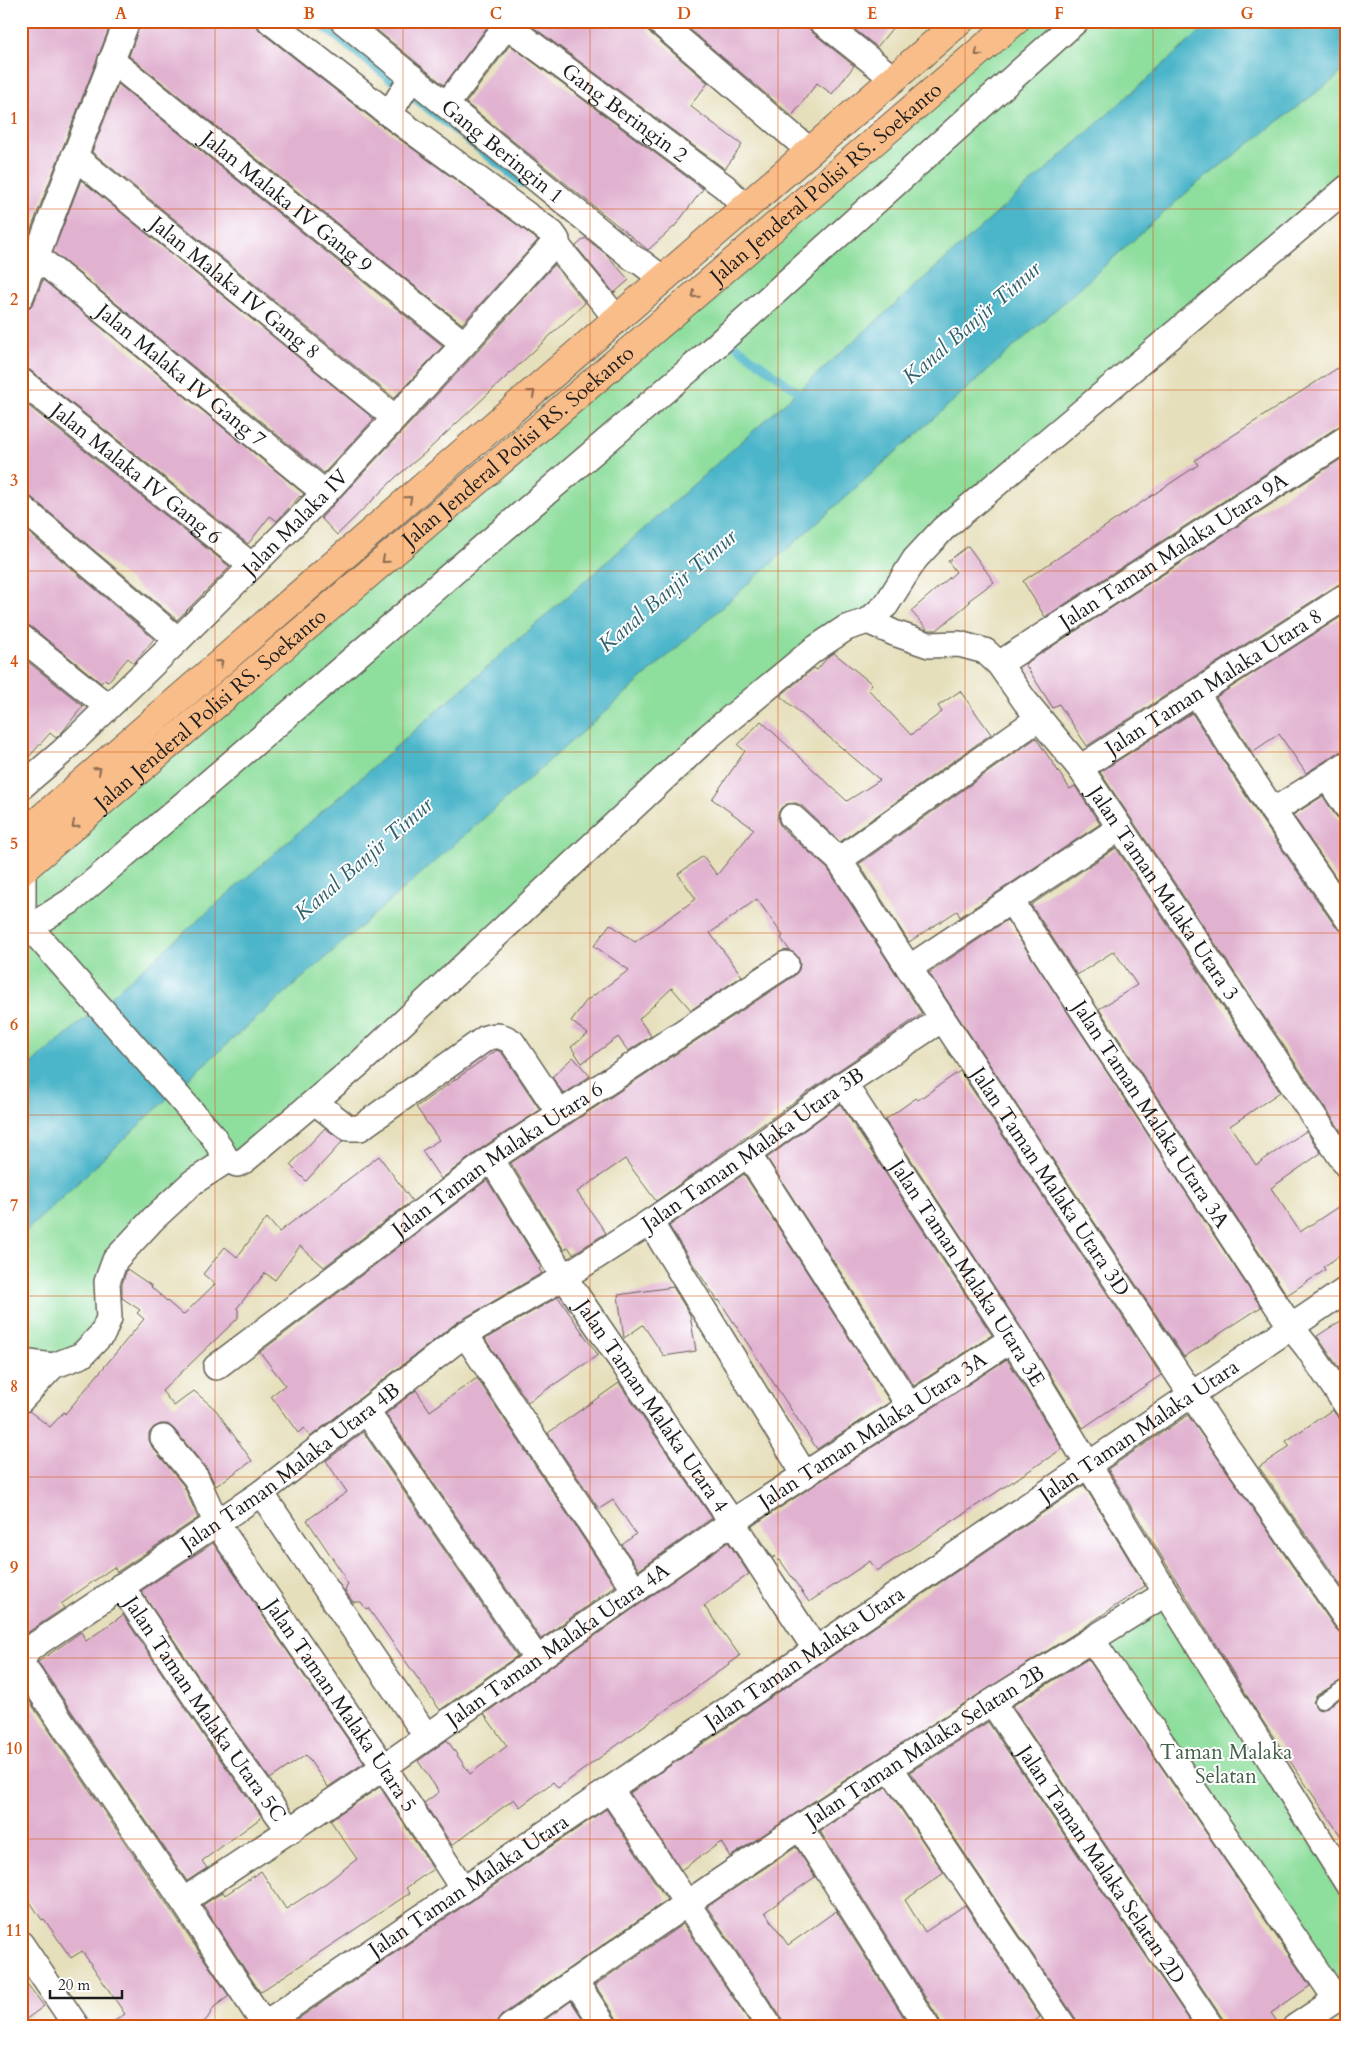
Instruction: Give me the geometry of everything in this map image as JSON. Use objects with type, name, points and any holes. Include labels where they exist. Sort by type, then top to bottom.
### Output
[{"type":"main road","name":"Jalan Jenderal Polisi RS. Soekanto","points":[[21,836],[960,21]]},
{"type":"main road","name":"Jalan Jenderal Polisi RS. Soekanto","points":[[22,870],[1015,21]]},
{"type":"street","points":[[21,296],[127,21]]},
{"type":"street","points":[[270,21],[552,233],[557,240],[555,243],[617,319]]},
{"type":"street","name":"Gang Beringin 1","points":[[343,21],[411,81],[446,105],[634,258],[663,279]]},
{"type":"street","points":[[658,21],[810,151]]},
{"type":"street","points":[[821,21],[894,79]]},
{"type":"street","points":[[24,925],[71,901],[690,370],[752,316],[1076,21]]},
{"type":"street","points":[[446,105],[506,23]]},
{"type":"street","name":"Gang Beringin 2","points":[[506,23],[725,187],[745,207]]},
{"type":"street","name":"Jalan Malaka IV Gang 9","points":[[111,60],[464,344]]},
{"type":"street","points":[[391,112],[411,81]]},
{"type":"street","name":"Jalan Malaka IV Gang 8","points":[[74,156],[395,418]]},
{"type":"street","points":[[22,870],[24,925],[213,1136],[227,1160],[237,1164],[246,1160],[360,1063],[709,736],[813,650],[846,628],[868,621],[886,605],[915,558],[943,529],[1347,188]]},
{"type":"street","name":"Jalan Malaka IV","points":[[24,781],[62,752],[178,640],[325,493],[555,243]]},
{"type":"street","name":"Jalan Malaka IV Gang 7","points":[[36,256],[325,493]]},
{"type":"street","name":"Jalan Malaka IV Gang 6","points":[[21,381],[252,566]]},
{"type":"street","name":"Jalan Taman Malaka Utara 9A","points":[[999,664],[1347,438]]},
{"type":"street","points":[[21,508],[178,640]]},
{"type":"street","name":"Jalan Taman Malaka Utara 8","points":[[1080,768],[1199,699],[1347,596]]},
{"type":"street","name":"Jalan Taman Malaka Utara 3","points":[[868,621],[894,633],[929,645],[959,644],[985,651],[999,664],[1039,718],[1080,768],[1347,1166]]},
{"type":"street","points":[[21,638],[108,707]]},
{"type":"street","points":[[1199,699],[1273,812],[1347,918]]},
{"type":"street","points":[[839,860],[1039,718]]},
{"type":"street","points":[[1273,812],[1337,771],[1347,807]]},
{"type":"street","name":"Jalan Taman Malaka Utara 3D","points":[[792,817],[839,860],[942,1019],[1192,1394],[1347,1620]]},
{"type":"street","points":[[909,968],[1120,828]]},
{"type":"street","name":"Jalan Taman Malaka Utara 3A","points":[[1011,901],[1290,1327],[1307,1347],[1347,1406]]},
{"type":"street","name":"Jalan Taman Malaka Utara 6","points":[[216,1367],[491,1159],[786,964]]},
{"type":"street","name":"Jalan Taman Malaka Utara 3B","points":[[564,1277],[650,1222],[844,1084],[942,1019]]},
{"type":"street","points":[[315,1102],[348,1128],[360,1128],[486,1038],[494,1035],[503,1036],[512,1042],[560,1114]]},
{"type":"street","name":"Jalan Taman Malaka Utara 3E","points":[[844,1084],[1012,1339],[1166,1593],[1347,1883]]},
{"type":"street","points":[[748,1154],[910,1407]]},
{"type":"street","name":"Jalan Taman Malaka Utara 4","points":[[491,1159],[564,1277],[732,1522],[816,1650]]},
{"type":"street","points":[[21,1400],[53,1366],[82,1355],[103,1332],[109,1318],[107,1282],[115,1260],[153,1219],[193,1182],[227,1160]]},
{"type":"street","points":[[650,1222],[805,1475]]},
{"type":"street","name":"Jalan Taman Malaka Utara 4B","points":[[21,1663],[29,1649],[261,1493],[465,1334],[564,1277]]},
{"type":"street","name":"Jalan Taman Malaka Utara","points":[[262,2026],[1347,1289]]},
{"type":"street","points":[[465,1334],[635,1590]]},
{"type":"street","name":"Jalan Taman Malaka Utara 3A","points":[[732,1522],[1012,1339]]},
{"type":"street","points":[[21,1365],[29,1363],[53,1366]]},
{"type":"street","points":[[367,1412],[537,1659]]},
{"type":"street","name":"Jalan Taman Malaka Utara 5","points":[[162,1438],[196,1478],[217,1524],[384,1767],[463,1889]]},
{"type":"street","points":[[261,1493],[427,1737]]},
{"type":"street","name":"Jalan Taman Malaka Utara 4A","points":[[183,1901],[384,1767],[732,1522]]},
{"type":"street","name":"Jalan Taman Malaka Utara 5C","points":[[121,1586],[218,1733],[290,1831]]},
{"type":"street","name":"Jalan Taman Malaka Selatan 2B","points":[[510,2027],[687,1902],[800,1827],[992,1702],[1166,1593]]},
{"type":"street","points":[[1092,1640],[1342,1996],[1295,2027]]},
{"type":"street","points":[[21,1663],[183,1901],[262,2026]]},
{"type":"street","name":"Jalan Taman Malaka Selatan 2D","points":[[992,1702],[1211,2027]]},
{"type":"street","points":[[891,1768],[1064,2027]]},
{"type":"street","points":[[610,1789],[770,2027]]},
{"type":"street","points":[[800,1827],[927,2027]]},
{"type":"street","points":[[21,1944],[77,2027]]},
{"type":"street","points":[[575,1981],[605,2027]]},
{"type":"lane","points":[[1321,1702],[1347,1685]]},
{"type":"green space","points":[[1015,21],[1347,21],[1347,188],[846,628],[360,1063],[227,1160],[115,1260],[109,1318],[82,1355],[21,1365],[21,871]]},
{"type":"green space","name":"Taman Malaka Selatan","points":[[1162,1604],[1347,1887],[1347,1982],[1333,1991],[1105,1641]]},
{"type":"water","name":"Kanal Banjir Timur","points":[[1212,21],[1347,21],[1347,69],[1194,186],[607,710],[201,1067],[21,1236],[21,1073],[600,568]]},
{"type":"building","points":[[21,21],[112,21],[21,255]]},
{"type":"building","points":[[141,21],[256,21],[257,27],[261,32],[380,125],[538,240],[462,324],[129,56]]},
{"type":"building","points":[[366,21],[487,21],[488,26],[444,85]]},
{"type":"building","points":[[525,21],[644,21],[649,32],[708,83],[690,106],[742,145],[725,169]]},
{"type":"building","points":[[680,21],[807,21],[808,27],[812,32],[854,66],[832,94],[817,83],[792,116]]},
{"type":"building","points":[[844,21],[898,21],[877,47]]},
{"type":"building","points":[[510,45],[703,189],[675,226],[648,250],[466,103]]},
{"type":"building","points":[[118,84],[443,346],[394,398],[92,152]]},
{"type":"building","points":[[81,180],[374,419],[324,473],[53,252]]},
{"type":"building","points":[[585,238],[606,254],[629,280],[614,293],[576,246]]},
{"type":"building","points":[[554,265],[585,303],[426,452],[396,477],[337,535],[321,518],[475,354]]},
{"type":"building","points":[[43,280],[304,494],[277,521],[270,516],[248,544],[30,370],[21,367],[21,310],[30,307],[34,302]]},
{"type":"building","points":[[1347,362],[1347,424],[1339,426],[1045,617],[1023,581],[1198,465],[1195,460]]},
{"type":"building","points":[[21,400],[230,567],[177,620],[30,496],[21,493]]},
{"type":"building","points":[[1347,455],[1347,582],[1339,584],[1087,746],[1059,704],[1053,708],[1025,664]]},
{"type":"building","points":[[21,526],[154,639],[134,663],[128,658],[108,682],[105,679],[101,683],[30,626],[21,623]]},
{"type":"building","points":[[968,546],[994,582],[968,601],[970,602],[937,630],[928,630],[911,611],[956,572],[948,561]]},
{"type":"building","points":[[1347,613],[1347,750],[1339,752],[1306,773],[1279,734],[1252,752],[1216,697]]},
{"type":"building","points":[[834,653],[872,684],[868,689],[911,735],[942,712],[938,706],[960,691],[991,734],[840,842],[802,806],[796,803],[787,804],[778,813],[778,821],[782,828],[828,869],[922,1014],[836,1072],[656,1201],[625,1159],[577,1192],[606,1233],[573,1254],[568,1247],[564,1250],[511,1163],[794,976],[799,970],[800,964],[798,957],[790,951],[781,938],[783,936],[757,899],[710,933],[742,976],[691,1010],[672,988],[639,1019],[651,1036],[628,1051],[618,1037],[582,1063],[571,1047],[588,1034],[571,1021],[586,1001],[629,970],[594,946],[610,924],[635,942],[696,899],[678,874],[703,856],[717,875],[754,829],[712,799],[745,751],[738,745],[761,721],[847,801],[880,780],[780,696],[814,668],[817,670]]},
{"type":"building","points":[[21,656],[83,706],[56,738],[50,733],[21,766]]},
{"type":"building","points":[[1192,713],[1261,819],[1335,926],[1347,934],[1347,1136],[1345,1137],[1100,772]]},
{"type":"building","points":[[1036,738],[1070,789],[1075,786],[1100,824],[960,917],[957,911],[909,942],[859,864]]},
{"type":"building","points":[[1323,796],[1335,815],[1340,820],[1347,821],[1347,881],[1341,885],[1293,815]]},
{"type":"building","points":[[1116,848],[1280,1092],[1230,1126],[1256,1165],[1306,1131],[1321,1153],[1271,1188],[1300,1232],[1347,1201],[1347,1251],[1323,1267],[1325,1270],[1287,1295],[1099,1009],[1137,985],[1114,951],[1077,975],[1031,905]]},
{"type":"building","points":[[1007,920],[1261,1307],[1184,1357],[929,973]]},
{"type":"building","points":[[497,1050],[502,1053],[540,1110],[483,1147],[441,1179],[422,1151],[439,1140],[416,1107]]},
{"type":"building","points":[[573,1057],[590,1076],[564,1094],[552,1077]]},
{"type":"building","points":[[960,1071],[1161,1375],[1083,1428],[1024,1332],[885,1120]]},
{"type":"building","points":[[840,1104],[992,1335],[914,1386],[767,1158]]},
{"type":"building","points":[[325,1128],[343,1141],[306,1181],[290,1165]]},
{"type":"building","points":[[379,1156],[412,1201],[324,1267],[300,1246],[275,1280],[265,1273],[237,1308],[238,1318],[162,1391],[174,1406],[194,1391],[216,1410],[252,1461],[216,1486],[207,1469],[174,1429],[168,1424],[154,1427],[149,1433],[152,1447],[184,1486],[198,1518],[117,1572],[114,1567],[61,1604],[64,1608],[21,1637],[21,1414],[29,1411],[50,1427],[64,1412],[65,1414],[144,1319],[137,1313],[140,1310],[122,1298],[122,1284],[127,1269],[152,1286],[183,1315],[215,1284],[203,1274],[225,1247],[237,1257],[267,1218],[279,1232]]},
{"type":"building","points":[[744,1174],[890,1402],[817,1449],[669,1226]]},
{"type":"building","points":[[487,1180],[541,1267],[539,1269],[542,1273],[456,1323],[310,1437],[304,1428],[298,1433],[271,1396],[285,1385],[260,1352]]},
{"type":"building","points":[[673,1287],[690,1315],[696,1351],[664,1356],[643,1325],[624,1338],[618,1295]]},
{"type":"building","points":[[558,1297],[598,1355],[528,1402],[485,1339]]},
{"type":"building","points":[[1347,1317],[1347,1380],[1317,1336]]},
{"type":"building","points":[[1007,1359],[1062,1449],[877,1571],[870,1561],[809,1602],[780,1560],[778,1561],[775,1556],[773,1558],[752,1526]]},
{"type":"building","points":[[477,1378],[615,1586],[541,1639],[386,1414],[416,1390],[430,1411]]},
{"type":"building","points":[[619,1383],[712,1518],[639,1570],[622,1545],[636,1534],[613,1500],[599,1509],[548,1433]]},
{"type":"building","points":[[1332,1410],[1340,1419],[1347,1420],[1347,1594],[1259,1467],[1290,1446],[1286,1441]]},
{"type":"building","points":[[1188,1415],[1335,1628],[1340,1633],[1347,1634],[1347,1677],[1317,1695],[1313,1702],[1317,1709],[1322,1710],[1347,1695],[1347,1845],[1262,1720],[1108,1469]]},
{"type":"building","points":[[363,1432],[517,1656],[440,1710],[368,1608],[366,1609],[361,1602],[353,1602],[345,1591],[348,1584],[343,1578],[345,1577],[307,1520],[347,1492],[326,1461]]},
{"type":"building","points":[[1084,1485],[1145,1586],[1083,1628],[862,1769],[730,1857],[721,1842],[681,1870],[630,1793]]},
{"type":"building","points":[[728,1542],[749,1574],[704,1606],[740,1656],[558,1788],[553,1782],[520,1807],[514,1799],[452,1845],[424,1803],[439,1792],[418,1761],[447,1740],[470,1774],[507,1746],[484,1714]]},
{"type":"building","points":[[213,1543],[364,1763],[328,1787],[306,1755],[270,1779],[231,1725],[141,1591]]},
{"type":"building","points":[[123,1615],[207,1741],[262,1817],[202,1861],[207,1868],[187,1881],[38,1662],[81,1632],[86,1641]]},
{"type":"building","points":[[1088,1659],[1310,1986],[1271,2013],[1281,2027],[1225,2027],[1223,2019],[1012,1706]]},
{"type":"building","points":[[21,1689],[229,1996],[214,2007],[207,2019],[197,2027],[106,2027],[125,2014],[82,1951],[71,1958],[44,1919],[42,1920],[21,1888]]},
{"type":"building","points":[[988,1722],[1194,2027],[1079,2027],[1076,2019],[910,1772]]},
{"type":"building","points":[[380,1787],[433,1869],[406,1888],[410,1893],[260,1992],[203,1905],[223,1892],[225,1895],[261,1871],[286,1909],[326,1883],[357,1859],[330,1820]]},
{"type":"building","points":[[886,1787],[944,1873],[905,1900],[925,1932],[965,1905],[1040,2017],[1027,2027],[941,2027],[939,2019],[820,1831]]},
{"type":"building","points":[[606,1809],[667,1900],[502,2015],[497,2021],[496,2027],[286,2027]]},
{"type":"building","points":[[796,1847],[815,1877],[765,1912],[788,1945],[836,1911],[910,2027],[784,2027],[782,2019],[707,1907]]},
{"type":"building","points":[[683,1924],[753,2027],[619,2027],[617,2019],[595,1985]]},
{"type":"building","points":[[21,1976],[44,2006],[21,2023]]},
{"type":"building","points":[[571,2001],[588,2027],[535,2027]]},
{"type":"waterway","points":[[316,21],[523,184]]},
{"type":"waterway","points":[[732,343],[805,397]]}]
